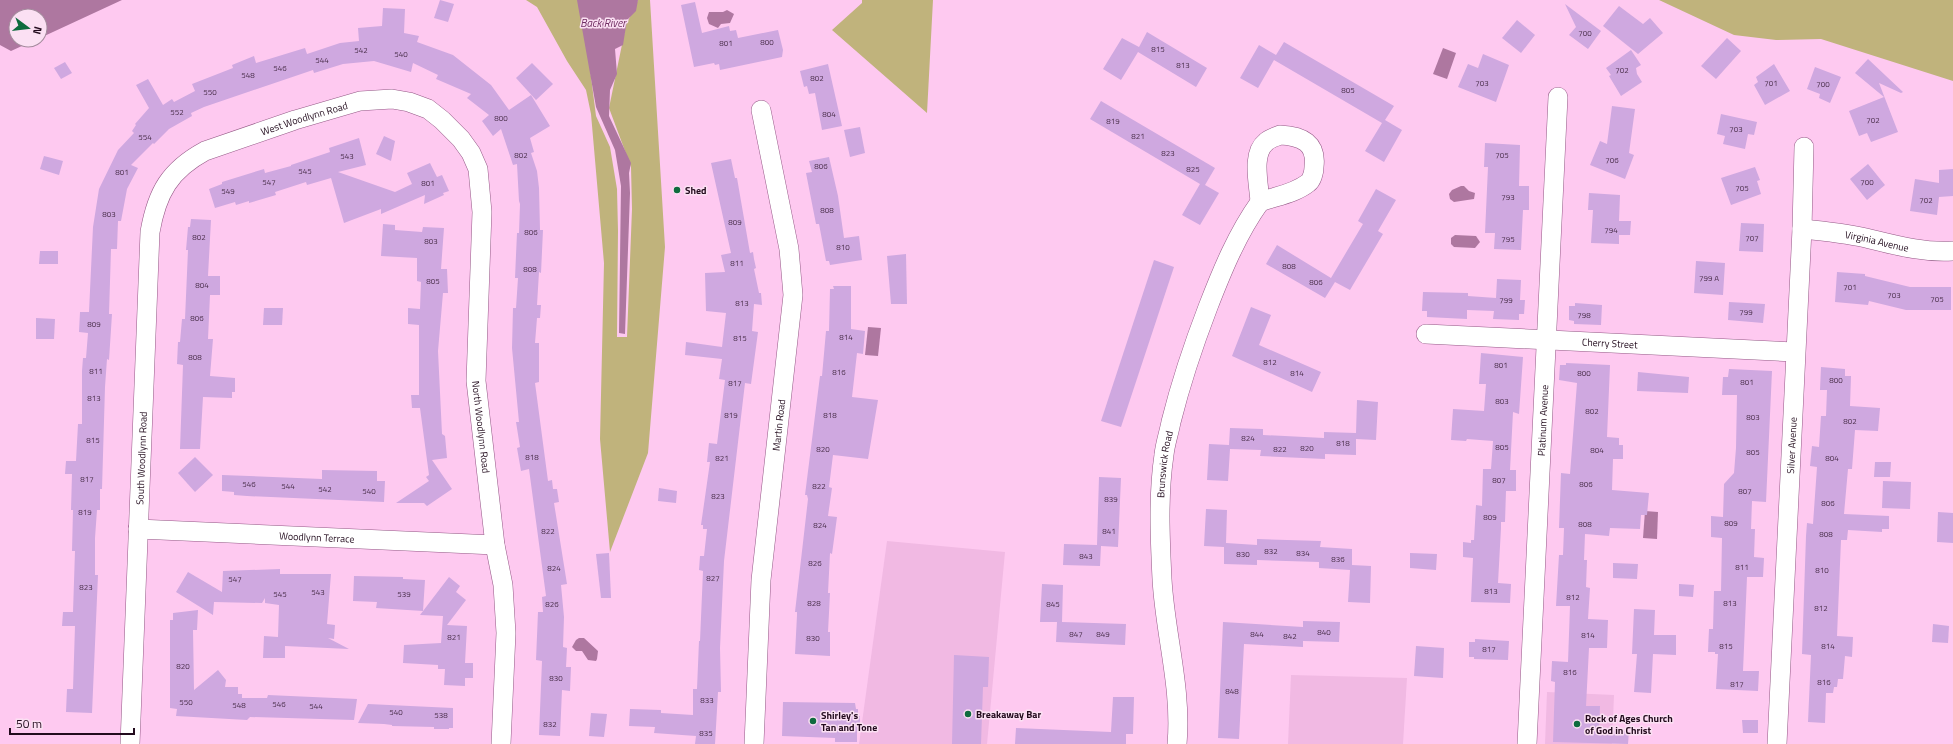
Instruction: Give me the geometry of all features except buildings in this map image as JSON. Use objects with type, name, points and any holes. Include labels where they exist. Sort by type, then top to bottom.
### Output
[{"type":"street","name":"Platinum Avenue","points":[[1527,744],[1545,340],[1558,97]]},
{"type":"street","name":"West Woodlynn Road","points":[[171,176],[188,160],[205,151],[295,120],[360,101],[392,99],[409,102],[428,110],[442,120]]},
{"type":"street","name":"Martin Road","points":[[754,744],[761,580],[793,295],[790,249],[760,110]]},
{"type":"street","name":"North Woodlynn Road","points":[[442,120],[461,139],[471,153],[478,169],[481,188],[482,212],[476,380],[496,545],[503,585],[506,633],[501,744]]},
{"type":"street","name":"Silver Avenue","points":[[1777,744],[1802,229],[1804,147]]},
{"type":"street","name":"South Woodlynn Road","points":[[130,744],[150,232],[154,211],[160,194],[171,176]]},
{"type":"street","name":"Brunswick Road","points":[[1178,744],[1177,686],[1169,643],[1162,580],[1161,531],[1164,455],[1182,376],[1201,324],[1223,269],[1247,220],[1260,202]]},
{"type":"street","name":"Virginia Avenue","points":[[1802,229],[1840,233],[1911,249],[1953,252]]},
{"type":"street","name":"Cherry Street","points":[[1426,334],[1795,352]]},
{"type":"street","name":"Woodlynn Terrace","points":[[138,529],[496,545]]},
{"type":"shaded area","points":[[526,0],[578,0],[589,61],[596,116],[610,147],[617,189],[617,337],[627,337],[632,209],[631,167],[609,108],[626,25],[638,0],[650,0],[665,247],[648,453],[610,552],[600,439],[604,263],[591,114],[586,90],[567,61],[537,7]]},
{"type":"shaded area","points":[[862,0],[933,0],[927,113],[832,30],[862,3]]},
{"type":"shaded area","points":[[1659,0],[1953,0],[1953,81],[1821,39],[1776,40],[1734,35]]},
{"type":"shaded area","points":[[887,541],[1005,552],[987,744],[859,744]]},
{"type":"shaded area","points":[[1291,675],[1407,678],[1403,744],[1288,744]]},
{"type":"shaded area","points":[[1547,692],[1614,695],[1612,744],[1545,744]]},
{"type":"water","points":[[0,0],[122,0],[48,34],[48,8],[8,8],[8,48],[18,48],[11,51],[0,45]]},
{"type":"water","name":"Back River","points":[[577,0],[638,0],[636,11],[627,20],[623,45],[615,49],[617,74],[610,90],[609,116],[631,163],[629,173],[630,193],[625,334],[619,333],[621,186],[615,150],[596,107]]},
{"type":"water","points":[[727,10],[734,14],[730,23],[721,24],[718,28],[709,24],[707,18],[709,12],[723,12]]},
{"type":"water","points":[[1443,48],[1456,53],[1447,79],[1433,74]]},
{"type":"water","points":[[1464,186],[1469,191],[1475,193],[1474,199],[1454,202],[1450,199],[1449,194],[1452,190]]},
{"type":"water","points":[[1455,235],[1476,236],[1480,242],[1475,248],[1454,247],[1451,244],[1451,238]]},
{"type":"water","points":[[868,327],[881,328],[878,356],[865,355]]},
{"type":"water","points":[[1645,511],[1658,512],[1657,539],[1643,538]]},
{"type":"water","points":[[579,638],[584,638],[598,651],[596,661],[588,660],[582,651],[576,651],[572,647]]},
{"type":"place","name":"Shed","points":[[677,190]]},
{"type":"place","name":"Breakaway Bar","points":[[968,714]]},
{"type":"place","name":"Shirley's Tan and Tone","points":[[813,721]]},
{"type":"place","name":"Rock of Ages Church of God in Christ","points":[[1577,724]]}]
